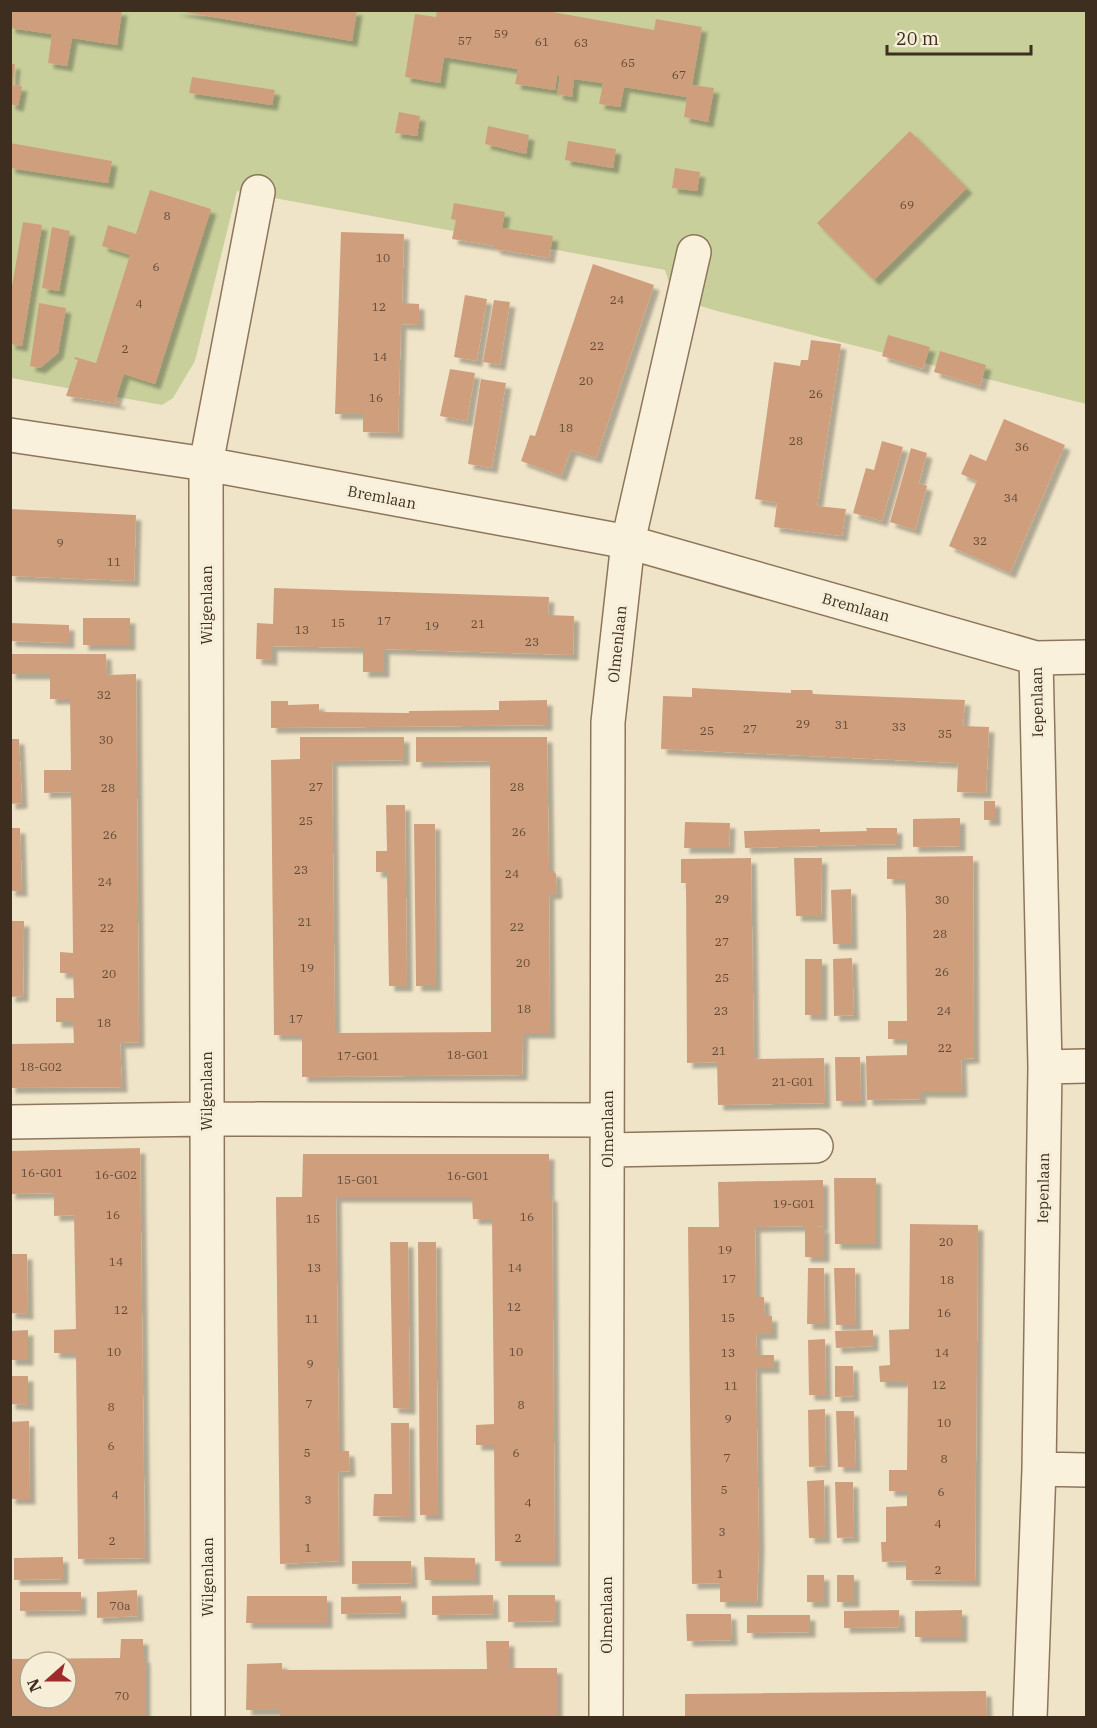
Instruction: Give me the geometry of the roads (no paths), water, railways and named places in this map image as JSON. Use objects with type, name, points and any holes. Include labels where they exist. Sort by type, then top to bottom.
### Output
[{"type":"street","points":[[206,464],[258,192]]},
{"type":"street","points":[[628,542],[694,252]]},
{"type":"street","name":"Bremlaan","points":[[10,435],[206,464],[628,542],[1036,658],[1086,657]]},
{"type":"street","name":"Wilgenlaan","points":[[206,464],[208,1718]]},
{"type":"street","name":"Olmenlaan","points":[[606,1718],[608,722],[628,542]]},
{"type":"street","name":"Iepenlaan","points":[[1030,1718],[1039,1469],[1045,1066],[1036,658]]},
{"type":"street","points":[[1045,1066],[1086,1066]]},
{"type":"street","points":[[10,1122],[206,1119],[816,1146]]},
{"type":"street","points":[[1039,1469],[1086,1470]]}]
